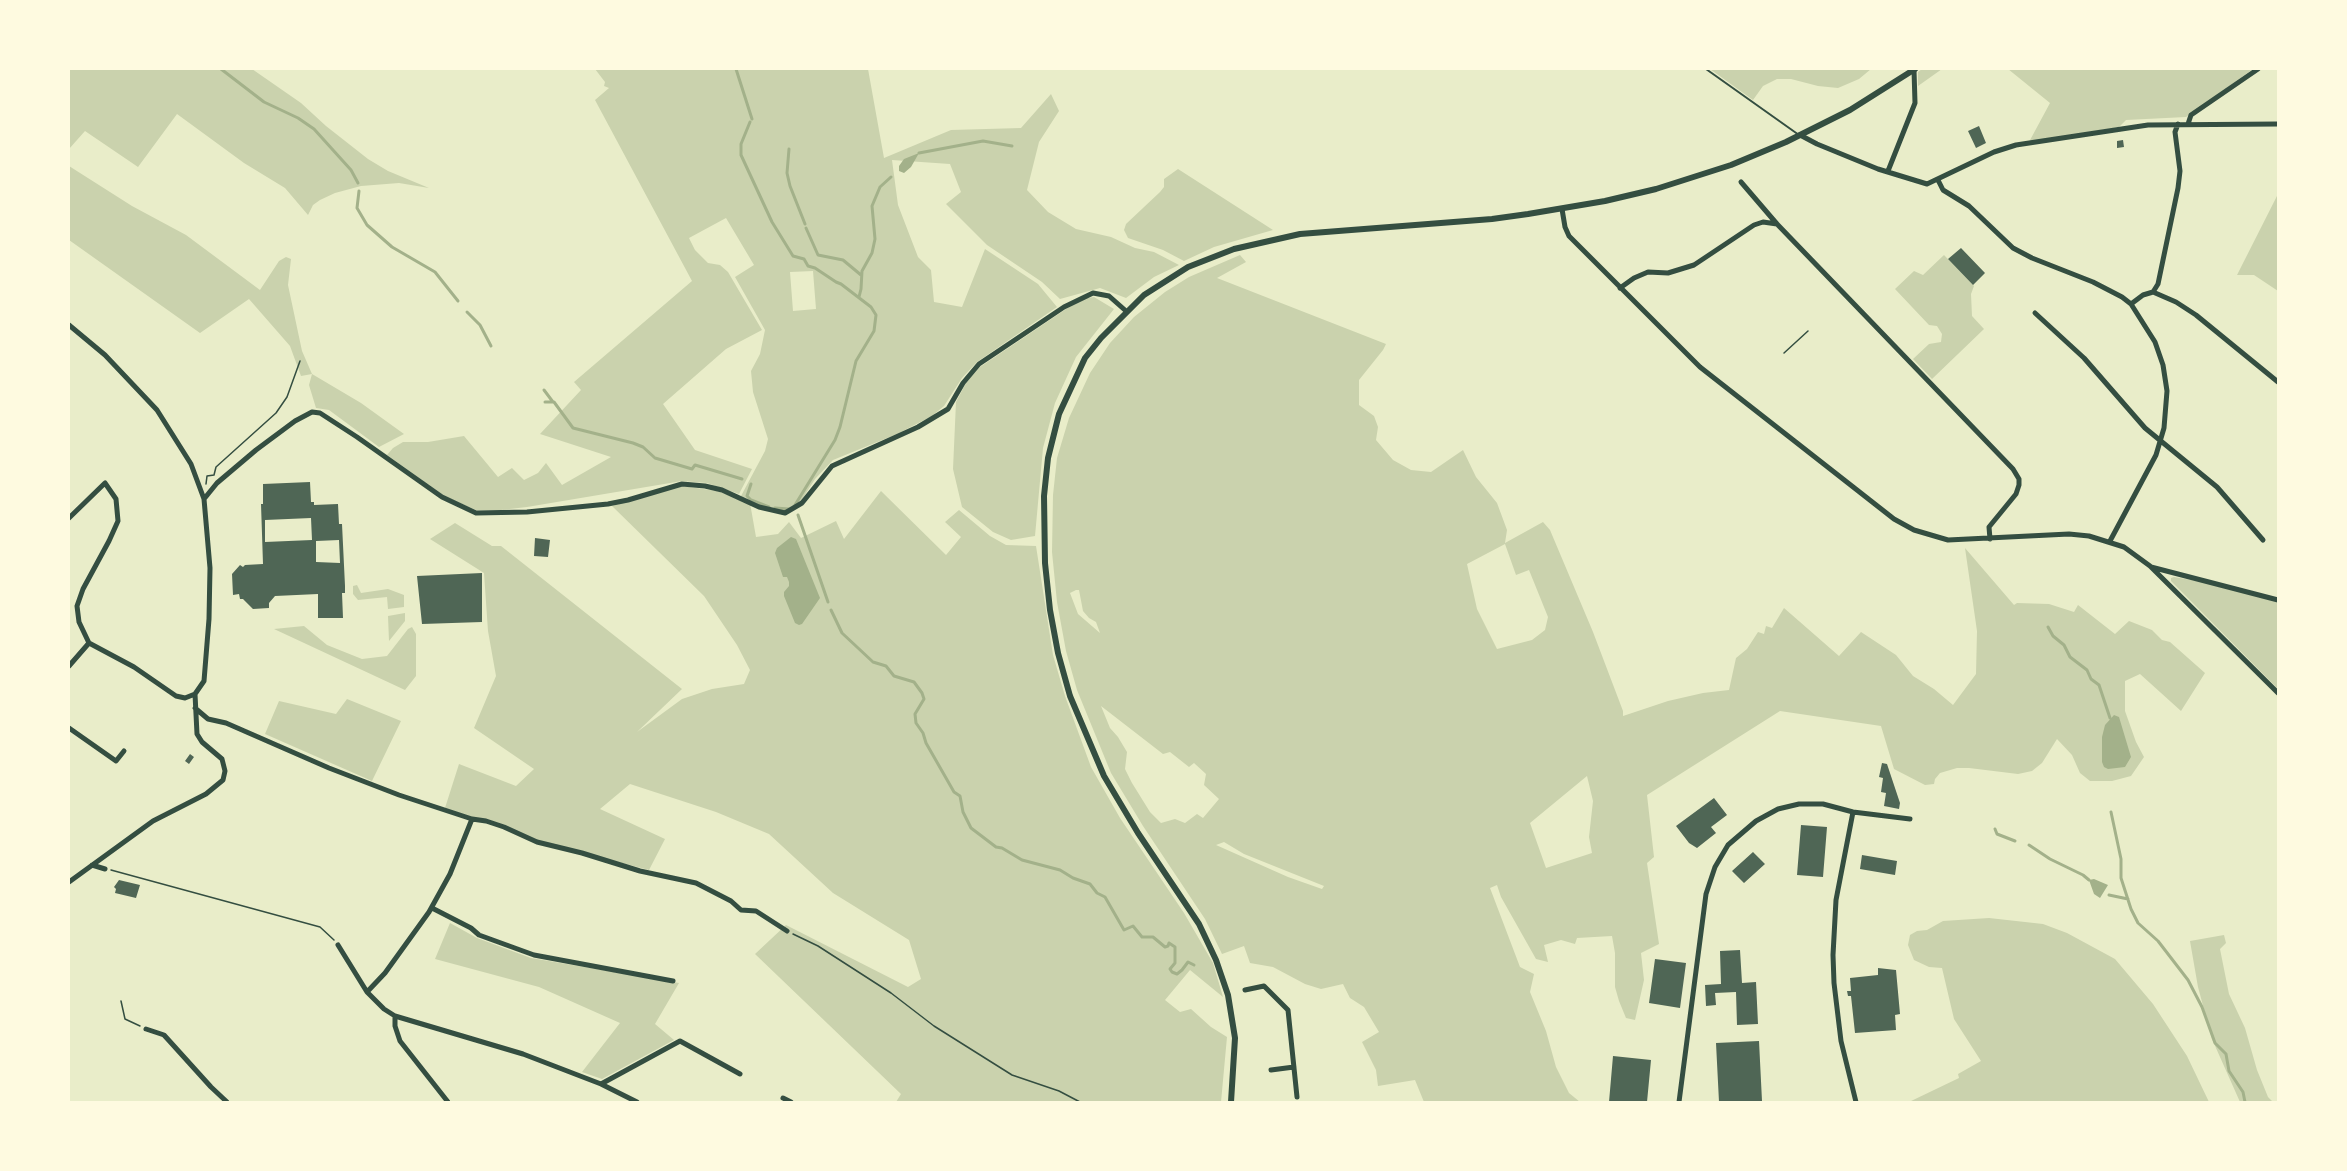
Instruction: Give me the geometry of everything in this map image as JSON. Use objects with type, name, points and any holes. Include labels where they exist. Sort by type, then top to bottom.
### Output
[{"type":"street","points":[[1231,1102],[1235,1038],[1228,995],[1216,960],[1199,924],[1138,833],[1100,766],[1071,696],[1058,653],[1050,610],[1043,514],[1051,447],[1059,414],[1086,358],[1125,311],[1144,296],[1188,267],[1234,249],[1265,240],[1340,229],[1492,219],[1562,209],[1656,189],[1731,165],[1800,135],[1850,110],[1915,69]]},
{"type":"street","points":[[1888,171],[1915,103],[1915,69]]},
{"type":"street","points":[[2188,124],[2191,115],[2258,69]]},
{"type":"street","points":[[1800,135],[1834,152],[1920,184],[1927,184],[1994,152],[2016,145],[2148,124],[2278,124]]},
{"type":"street","points":[[2153,292],[2158,284],[2178,188],[2180,171],[2175,132],[2178,124]]},
{"type":"street","points":[[1938,180],[1943,190],[1969,206],[2013,248],[2093,282],[2131,304],[2155,342],[2166,380],[2168,406],[2161,441],[2156,455],[2110,541]]},
{"type":"street","points":[[1741,182],[1777,224],[2013,470],[2019,479],[2016,494],[1989,527],[1989,539]]},
{"type":"street","points":[[1562,209],[1569,236],[1713,378],[1894,519],[1914,530],[1948,540],[2069,534],[2110,541],[2124,547],[2150,567],[2278,693]]},
{"type":"street","points":[[1620,288],[1648,272],[1668,273],[1694,265],[1754,225],[1763,222],[1777,224]]},
{"type":"street","points":[[2131,304],[2143,295],[2153,292],[2176,302],[2196,315],[2278,382]]},
{"type":"street","points":[[204,499],[217,483],[256,450],[295,421],[312,412],[320,412],[442,497],[476,513],[527,512],[608,504],[682,484],[722,490],[759,507],[785,513],[802,503],[832,466],[918,428],[948,409],[963,383],[979,363],[1064,307],[1093,293],[1109,296],[1125,311]]},
{"type":"street","points":[[2035,313],[2084,358],[2127,409],[2161,441],[2217,487],[2263,540]]},
{"type":"street","points":[[69,325],[105,355],[157,410],[191,464],[204,499],[210,568],[209,619],[204,681],[195,694],[185,698],[176,696],[134,667],[89,643],[79,622],[77,606],[83,589],[118,521],[116,499],[105,483],[69,518]]},
{"type":"street","points":[[2150,567],[2278,600]]},
{"type":"street","points":[[69,666],[89,643]]},
{"type":"street","points":[[69,882],[153,821],[206,794],[224,780],[225,771],[222,759],[202,742],[197,734],[195,694]]},
{"type":"street","points":[[195,708],[208,719],[226,723],[329,768],[472,819],[504,827],[537,843],[696,884],[731,901],[741,910],[756,912],[787,931]]},
{"type":"street","points":[[69,728],[116,761],[124,751]]},
{"type":"street","points":[[1679,1102],[1706,894],[1721,855],[1748,826],[1767,814],[1785,807],[1812,804],[1910,819]]},
{"type":"street","points":[[1853,812],[1836,900],[1833,955],[1841,1041],[1856,1102]]},
{"type":"street","points":[[367,992],[385,973],[432,908],[450,874],[472,819]]},
{"type":"street","points":[[92,865],[105,869]]},
{"type":"street","points":[[432,908],[471,928],[479,935],[534,955],[673,981]]},
{"type":"street","points":[[338,945],[367,992],[384,1009],[395,1016],[523,1054],[601,1084],[637,1102]]},
{"type":"street","points":[[1245,990],[1264,986],[1288,1010],[1297,1097]]},
{"type":"street","points":[[395,1016],[395,1026],[400,1041],[448,1102]]},
{"type":"street","points":[[146,1029],[164,1035],[227,1102]]},
{"type":"street","points":[[601,1084],[680,1041],[740,1074]]},
{"type":"street","points":[[1271,1070],[1294,1067]]},
{"type":"street","points":[[783,1098],[791,1102]]},
{"type":"lane","points":[[1706,69],[1800,135]]},
{"type":"path","points":[[1784,352],[1808,331]]},
{"type":"path","points":[[204,499],[207,476],[214,475],[216,467],[276,413],[287,397],[300,361]]},
{"type":"path","points":[[105,869],[320,927],[338,945]]},
{"type":"path","points":[[787,931],[818,946],[882,987],[934,1026],[1012,1075],[1059,1091],[1080,1102]]},
{"type":"path","points":[[121,1001],[125,1019],[146,1029]]},
{"type":"shaded area","points":[[69,69],[252,69],[301,103],[368,159],[388,171],[429,188],[399,183],[361,186],[320,200],[313,205],[308,215],[285,188],[244,163],[177,114],[138,167],[85,131],[69,149]]},
{"type":"shaded area","points":[[595,69],[868,69],[884,158],[951,130],[1021,128],[1051,94],[1059,111],[1039,142],[1027,190],[1048,212],[1076,229],[1111,237],[1135,248],[1154,252],[1179,265],[1154,277],[1126,298],[1100,288],[1060,299],[1042,282],[987,245],[946,204],[961,192],[950,164],[892,160],[898,205],[918,257],[931,270],[934,302],[962,307],[985,249],[1038,284],[1057,307],[977,362],[962,378],[944,406],[932,416],[897,434],[833,460],[815,479],[801,501],[785,511],[759,505],[741,496],[765,451],[768,439],[753,392],[751,371],[760,354],[765,330],[735,277],[754,265],[726,218],[689,238],[695,250],[708,263],[720,265],[728,272],[762,330],[726,349],[663,404],[695,450],[752,469],[739,494],[707,483],[682,481],[527,507],[476,510],[446,497],[387,455],[403,442],[428,442],[464,436],[498,477],[512,468],[524,480],[538,473],[546,463],[562,485],[611,457],[540,434],[581,390],[574,382],[692,281],[595,100],[609,88],[604,86],[605,82]],"holes":[[[813,271],[816,309],[793,311],[790,272]]]},
{"type":"shaded area","points":[[1710,69],[1871,69],[1859,79],[1838,88],[1791,79],[1777,79],[1763,86],[1753,100]]},
{"type":"shaded area","points":[[1922,69],[1942,69],[1918,86],[1918,72]]},
{"type":"shaded area","points":[[2008,69],[2253,69],[2186,117],[2126,120],[2119,127],[2029,142],[2050,103]]},
{"type":"shaded area","points":[[919,153],[911,167],[904,173],[899,171],[899,166],[904,159]]},
{"type":"shaded area","points":[[69,166],[132,206],[186,235],[260,290],[279,261],[286,257],[291,259],[288,285],[302,351],[312,374],[301,376],[290,346],[249,299],[200,333],[69,240]]},
{"type":"shaded area","points":[[1178,169],[1273,230],[1214,247],[1184,261],[1163,250],[1128,238],[1124,230],[1126,224],[1160,192],[1164,187],[1164,179]]},
{"type":"shaded area","points":[[2278,194],[2278,291],[2254,275],[2237,275]]},
{"type":"shaded area","points":[[1240,255],[1246,262],[1217,278],[1386,344],[1359,380],[1359,405],[1374,416],[1378,427],[1376,440],[1393,460],[1411,470],[1431,472],[1463,450],[1476,477],[1497,503],[1507,530],[1505,543],[1543,522],[1550,530],[1593,632],[1623,716],[1668,701],[1729,690],[1736,658],[1747,649],[1758,632],[1764,634],[1766,626],[1772,628],[1784,608],[1839,656],[1861,632],[1896,655],[1913,676],[1934,689],[1953,705],[1976,674],[1977,631],[1965,548],[2014,605],[2017,603],[2049,604],[2074,612],[2078,605],[2115,634],[2129,621],[2152,630],[2162,640],[2170,642],[2205,673],[2181,711],[2140,674],[2125,681],[2125,711],[2144,757],[2131,776],[2112,781],[2090,781],[2080,773],[2072,755],[2057,739],[2042,763],[2032,771],[2018,774],[1957,768],[1940,773],[1934,784],[1925,785],[1894,769],[1881,726],[1780,711],[1647,795],[1654,857],[1647,863],[1659,944],[1641,953],[1644,980],[1635,1020],[1626,1018],[1615,987],[1615,953],[1612,936],[1577,938],[1575,944],[1561,940],[1544,945],[1548,962],[1536,959],[1501,897],[1497,885],[1490,888],[1520,967],[1534,974],[1530,992],[1546,1031],[1556,1067],[1569,1093],[1580,1102],[1424,1102],[1415,1080],[1378,1086],[1376,1070],[1362,1042],[1379,1032],[1364,1007],[1350,998],[1343,984],[1321,989],[1305,984],[1273,967],[1250,963],[1244,946],[1222,954],[1205,919],[1111,773],[1077,690],[1066,651],[1057,602],[1052,552],[1053,495],[1057,458],[1069,418],[1090,373],[1110,343],[1134,317],[1165,292],[1189,277]],"holes":[[[1505,544],[1516,575],[1529,570],[1548,617],[1545,630],[1532,640],[1497,649],[1477,609],[1467,564]],[[1079,590],[1083,611],[1096,622],[1100,633],[1078,614],[1070,593]],[[1101,706],[1163,754],[1170,752],[1189,767],[1194,763],[1206,774],[1204,785],[1219,799],[1203,818],[1197,814],[1185,823],[1175,819],[1161,823],[1150,812],[1132,783],[1125,769],[1127,752],[1110,728]],[[1587,776],[1593,801],[1589,837],[1592,853],[1546,868],[1530,823]],[[1224,842],[1244,854],[1324,886],[1322,889],[1288,877],[1216,845]]]},
{"type":"shaded area","points":[[1944,255],[1974,286],[1971,294],[1972,316],[1984,329],[1932,379],[1913,359],[1929,344],[1941,342],[1942,334],[1937,326],[1929,325],[1895,289],[1914,271],[1923,275]]},
{"type":"shaded area","points":[[1094,297],[1114,309],[1076,357],[1055,403],[1043,448],[1035,536],[1011,540],[993,532],[962,507],[953,469],[956,402],[966,383],[980,367],[1081,299]]},
{"type":"shaded area","points":[[312,374],[361,403],[404,434],[379,447],[329,410],[316,408],[309,385]]},
{"type":"shaded area","points":[[682,486],[717,491],[750,503],[756,537],[778,534],[789,522],[801,538],[836,521],[844,539],[881,491],[946,555],[961,537],[945,522],[959,510],[990,536],[1006,545],[1036,546],[1053,655],[1065,696],[1091,767],[1120,818],[1184,913],[1213,963],[1223,997],[1190,970],[1165,1000],[1180,1012],[1191,1009],[1211,1027],[1227,1037],[1221,1102],[896,1102],[901,1094],[755,954],[786,925],[908,987],[921,979],[909,940],[833,893],[769,834],[716,812],[630,784],[600,809],[665,839],[649,870],[537,841],[445,808],[459,764],[516,786],[534,769],[474,728],[496,676],[488,631],[484,573],[430,539],[455,523],[492,546],[501,546],[682,689],[637,732],[682,699],[712,689],[744,684],[750,670],[737,645],[704,596],[612,506]]},
{"type":"shaded area","points":[[791,537],[796,539],[820,598],[799,625],[795,623],[784,596],[789,582],[787,577],[783,577],[775,553],[777,548]]},
{"type":"shaded area","points":[[2174,577],[2208,583],[2278,602],[2278,689],[2171,581]]},
{"type":"shaded area","points":[[357,585],[361,593],[388,589],[404,595],[404,607],[388,609],[387,597],[358,600],[353,594],[353,586]]},
{"type":"shaded area","points":[[405,613],[405,621],[389,641],[388,616]]},
{"type":"shaded area","points":[[304,626],[327,645],[362,659],[387,656],[412,627],[416,634],[416,676],[405,690],[274,629]]},
{"type":"shaded area","points":[[347,699],[401,721],[372,781],[265,734],[279,701],[336,714]]},
{"type":"shaded area","points":[[2114,715],[2119,717],[2131,757],[2125,767],[2108,769],[2102,762],[2102,737],[2105,725]]},
{"type":"shaded area","points":[[2094,879],[2108,885],[2100,898],[2094,894],[2089,880]]},
{"type":"shaded area","points":[[1989,918],[2043,924],[2067,933],[2115,959],[2153,1004],[2187,1056],[2209,1102],[1909,1102],[1959,1078],[1958,1074],[1981,1061],[1954,1019],[1942,968],[1929,967],[1914,960],[1908,945],[1910,935],[1917,931],[1927,930],[1943,921]]},
{"type":"shaded area","points":[[450,923],[477,938],[531,958],[679,983],[655,1024],[674,1040],[602,1079],[582,1072],[620,1023],[539,987],[435,959]]},
{"type":"shaded area","points":[[2224,935],[2226,943],[2220,949],[2229,994],[2245,1028],[2257,1070],[2268,1097],[2273,1102],[2240,1102],[2212,1039],[2198,987],[2190,941]]},
{"type":"building","points":[[1979,126],[1986,143],[1976,148],[1968,131]]},
{"type":"building","points":[[2123,140],[2124,147],[2117,148],[2117,141]]},
{"type":"building","points":[[1961,248],[1985,273],[1973,285],[1948,259]]},
{"type":"building","points":[[310,482],[311,502],[314,502],[314,505],[338,504],[339,524],[342,524],[345,586],[345,593],[342,593],[343,618],[318,618],[318,594],[275,596],[269,603],[269,608],[253,609],[243,599],[240,599],[239,594],[233,595],[232,574],[240,565],[243,567],[263,564],[261,504],[263,504],[263,484]],"holes":[[[311,518],[312,540],[265,542],[265,520]],[[339,540],[340,563],[316,562],[316,541]]]},
{"type":"building","points":[[535,538],[550,540],[548,557],[534,556]]},
{"type":"building","points":[[482,573],[482,622],[422,624],[417,576]]},
{"type":"building","points":[[190,754],[194,757],[189,764],[185,761]]},
{"type":"building","points":[[1882,763],[1887,764],[1900,803],[1899,809],[1884,806],[1886,793],[1881,792],[1883,778],[1879,777]]},
{"type":"building","points":[[1714,798],[1727,815],[1711,827],[1716,833],[1697,848],[1689,843],[1676,826]]},
{"type":"building","points":[[1801,825],[1827,827],[1823,877],[1797,875]]},
{"type":"building","points":[[1753,852],[1765,864],[1744,883],[1732,871]]},
{"type":"building","points":[[1862,855],[1897,861],[1895,875],[1860,869]]},
{"type":"building","points":[[119,880],[140,885],[136,898],[115,893],[114,887]]},
{"type":"building","points":[[1740,950],[1742,983],[1756,982],[1758,1024],[1737,1025],[1736,992],[1715,993],[1716,1005],[1706,1006],[1705,985],[1721,984],[1720,951]]},
{"type":"building","points":[[1655,959],[1686,963],[1680,1008],[1649,1003]]},
{"type":"building","points":[[1878,968],[1896,970],[1900,1014],[1895,1015],[1896,1030],[1855,1033],[1851,996],[1848,996],[1847,991],[1851,991],[1850,978],[1878,975]]},
{"type":"building","points":[[1759,1041],[1762,1101],[1719,1102],[1716,1043]]},
{"type":"building","points":[[1613,1056],[1651,1060],[1647,1102],[1609,1102]]},
{"type":"waterway","points":[[221,69],[264,102],[298,118],[314,129],[351,170],[358,183]]},
{"type":"waterway","points":[[736,69],[752,119]]},
{"type":"waterway","points":[[750,122],[741,144],[741,155],[772,222],[793,256],[804,259],[808,266],[841,284],[871,307],[876,315],[874,331],[856,361],[835,440],[795,505]]},
{"type":"waterway","points":[[919,153],[983,141],[1012,146]]},
{"type":"waterway","points":[[789,149],[787,173],[805,224]]},
{"type":"waterway","points":[[859,297],[862,271],[872,253],[875,239],[872,206],[880,187],[891,177]]},
{"type":"waterway","points":[[359,191],[357,208],[367,225],[392,247],[435,272],[458,301]]},
{"type":"waterway","points":[[806,228],[818,255],[843,260],[861,275]]},
{"type":"waterway","points":[[467,312],[480,325],[491,346]]},
{"type":"waterway","points":[[544,390],[553,402]]},
{"type":"waterway","points":[[545,402],[554,402],[573,428],[633,443],[643,447],[655,458],[692,469],[695,465],[742,479]]},
{"type":"waterway","points":[[751,484],[747,496],[769,507]]},
{"type":"waterway","points":[[775,508],[789,509]]},
{"type":"waterway","points":[[798,515],[828,602]]},
{"type":"waterway","points":[[831,610],[842,633],[873,662],[886,666],[894,676],[914,682],[922,693],[924,699],[915,714],[916,723],[954,792],[960,796],[963,812],[971,828],[996,847],[1022,860],[1060,870],[1090,884],[1097,893],[1105,897],[1124,930],[1133,926],[1142,937],[1153,937],[1165,947],[1169,943],[1175,947],[1175,963],[1170,969],[1172,972],[1177,974],[1188,962],[1194,965]]},
{"type":"waterway","points":[[2048,627],[2053,636],[2064,645],[2070,657],[2087,670],[2091,679],[2099,685],[2110,718]]},
{"type":"waterway","points":[[2111,812],[2121,859],[2121,878],[2131,909],[2138,923],[2158,941],[2188,980],[2202,1007],[2215,1043],[2226,1054],[2229,1071],[2243,1092],[2245,1102]]},
{"type":"waterway","points":[[1995,829],[1997,834],[2015,841]]},
{"type":"waterway","points":[[2029,845],[2089,880]]},
{"type":"waterway","points":[[2109,895],[2128,899]]}]
